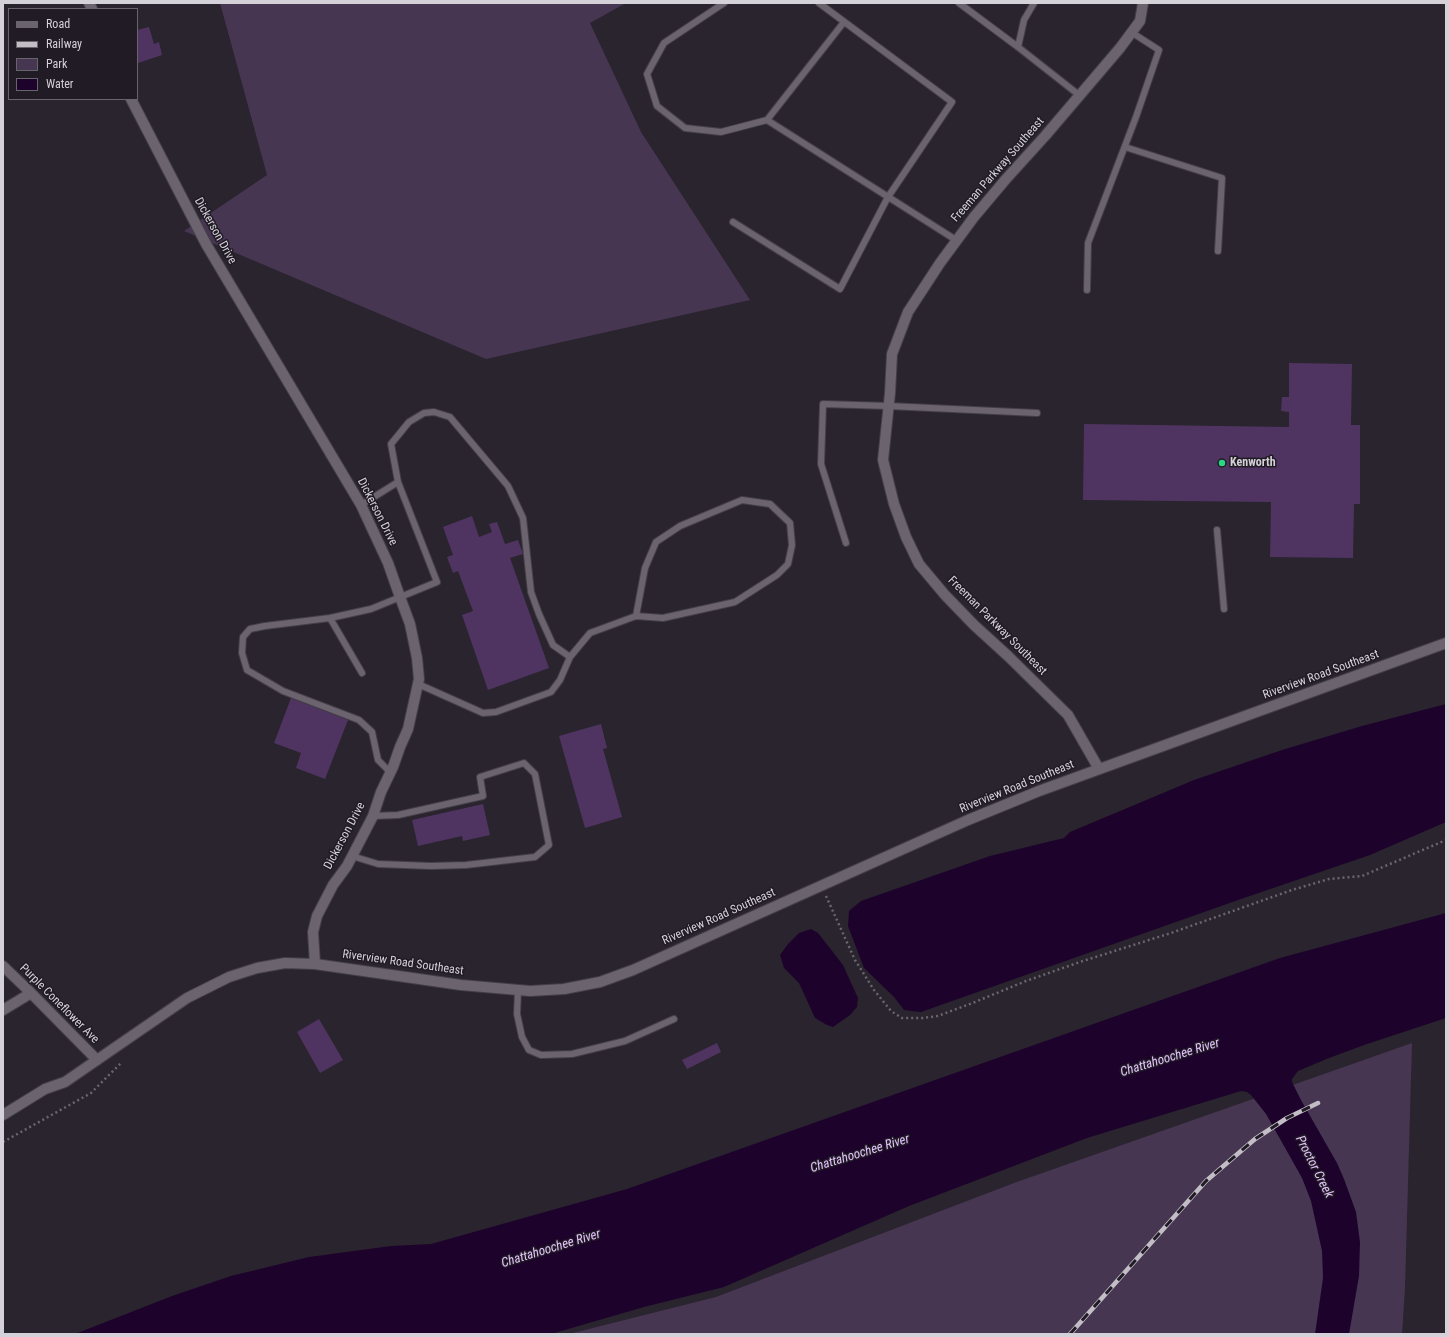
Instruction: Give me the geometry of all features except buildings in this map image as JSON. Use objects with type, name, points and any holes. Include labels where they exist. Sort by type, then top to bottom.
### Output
[{"type":"street","name":"Freeman Parkway Southeast","points":[[1099,769],[1068,715],[974,625],[918,564],[894,504],[883,460],[889,406],[892,354],[908,312],[956,240],[974,217],[1120,48],[1140,20],[1143,3]]},
{"type":"street","name":"Dickerson Drive","points":[[132,100],[206,244],[361,505],[388,563],[410,624],[417,658],[418,684],[408,729],[391,773],[381,792],[373,816],[347,866],[333,885],[318,916],[313,932],[315,964]]},
{"type":"street","name":"Riverview Road Southeast","points":[[3,1115],[45,1089],[65,1082],[187,998],[229,977],[257,968],[285,963],[315,964],[461,985],[530,992],[564,989],[600,982],[633,970],[995,809],[1039,791],[1446,643]]},
{"type":"street","name":"Purple Coneflower Ave","points":[[3,966],[97,1060]]},
{"type":"street","points":[[3,1010],[31,993]]},
{"type":"lane","points":[[724,3],[664,43],[647,74],[656,106],[685,128],[721,132],[767,120],[844,22]]},
{"type":"lane","points":[[733,222],[840,289],[888,197],[952,102],[819,3]]},
{"type":"lane","points":[[959,3],[1079,95]]},
{"type":"lane","points":[[1018,47],[1024,20],[1034,3]]},
{"type":"lane","points":[[1087,290],[1088,243],[1136,117],[1159,50],[1131,32]]},
{"type":"lane","points":[[767,120],[956,240]]},
{"type":"lane","points":[[1124,147],[1222,178],[1218,251]]},
{"type":"lane","points":[[846,543],[821,464],[823,404],[1037,413]]},
{"type":"lane","points":[[391,773],[378,760],[372,732],[359,720],[283,690],[248,670],[242,653],[243,637],[250,629],[330,618],[371,609],[437,582],[398,482],[391,444],[409,422],[424,413],[434,412],[450,417],[508,486],[523,518],[531,592],[553,645],[570,657]]},
{"type":"lane","points":[[361,505],[398,482]]},
{"type":"lane","points":[[418,684],[483,713],[496,712],[551,692],[560,680],[570,657],[590,633],[636,616],[663,618],[735,602],[777,576],[788,564],[792,545],[790,523],[770,504],[742,500],[680,526],[656,542],[645,568],[636,616]]},
{"type":"lane","points":[[1217,530],[1224,609]]},
{"type":"lane","points":[[330,618],[362,672]]},
{"type":"lane","points":[[352,856],[378,864],[431,866],[466,865],[535,857],[549,845],[535,774],[524,763],[480,777],[483,796],[398,815],[373,816]]},
{"type":"lane","points":[[518,991],[516,1014],[522,1037],[529,1050],[541,1056],[572,1054],[625,1041],[674,1019]]},
{"type":"path","points":[[821,886],[855,960],[874,990],[891,1011],[902,1018],[923,1018],[938,1016],[1026,981],[1171,933],[1292,890],[1329,879],[1362,876],[1446,840]]},
{"type":"path","points":[[3,1142],[91,1093],[121,1063]]},
{"type":"green space","points":[[220,3],[626,3],[590,23],[641,132],[750,300],[486,359],[184,231],[267,175]]},
{"type":"green space","points":[[1412,1043],[1405,1288],[1402,1334],[569,1334],[716,1297],[1014,1183]]},
{"type":"water","points":[[1446,704],[1446,822],[1370,855],[921,1012],[904,1010],[894,997],[864,968],[848,926],[849,911],[861,901],[990,856],[1064,838],[1070,832],[1194,780],[1282,750],[1362,726]]},
{"type":"water","points":[[1446,913],[1446,1018],[1329,1058],[1298,1071],[1292,1079],[1301,1100],[1337,1163],[1356,1212],[1360,1242],[1359,1276],[1349,1334],[1315,1334],[1323,1278],[1322,1251],[1311,1201],[1302,1178],[1266,1114],[1251,1095],[1247,1092],[1241,1091],[1087,1138],[909,1206],[724,1287],[644,1307],[551,1334],[75,1334],[172,1296],[231,1276],[309,1257],[391,1246],[431,1244],[627,1189],[1280,958]]},
{"type":"water","points":[[811,929],[818,933],[843,965],[858,998],[857,1007],[850,1015],[833,1027],[815,1018],[799,983],[784,968],[780,955],[799,933]]},
{"type":"railway","points":[[1070,1334],[1206,1181],[1255,1139],[1287,1118],[1318,1103]]},
{"type":"place","name":"Kenworth","points":[[1222,463]]},
{"type":"water label","name":"Chattahoochee River","points":[[1170,1058]]},
{"type":"water label","name":"Chattahoochee River","points":[[860,1154]]},
{"type":"water label","name":"Proctor Creek","points":[[1314,1167]]},
{"type":"water label","name":"Chattahoochee River","points":[[551,1249]]}]
